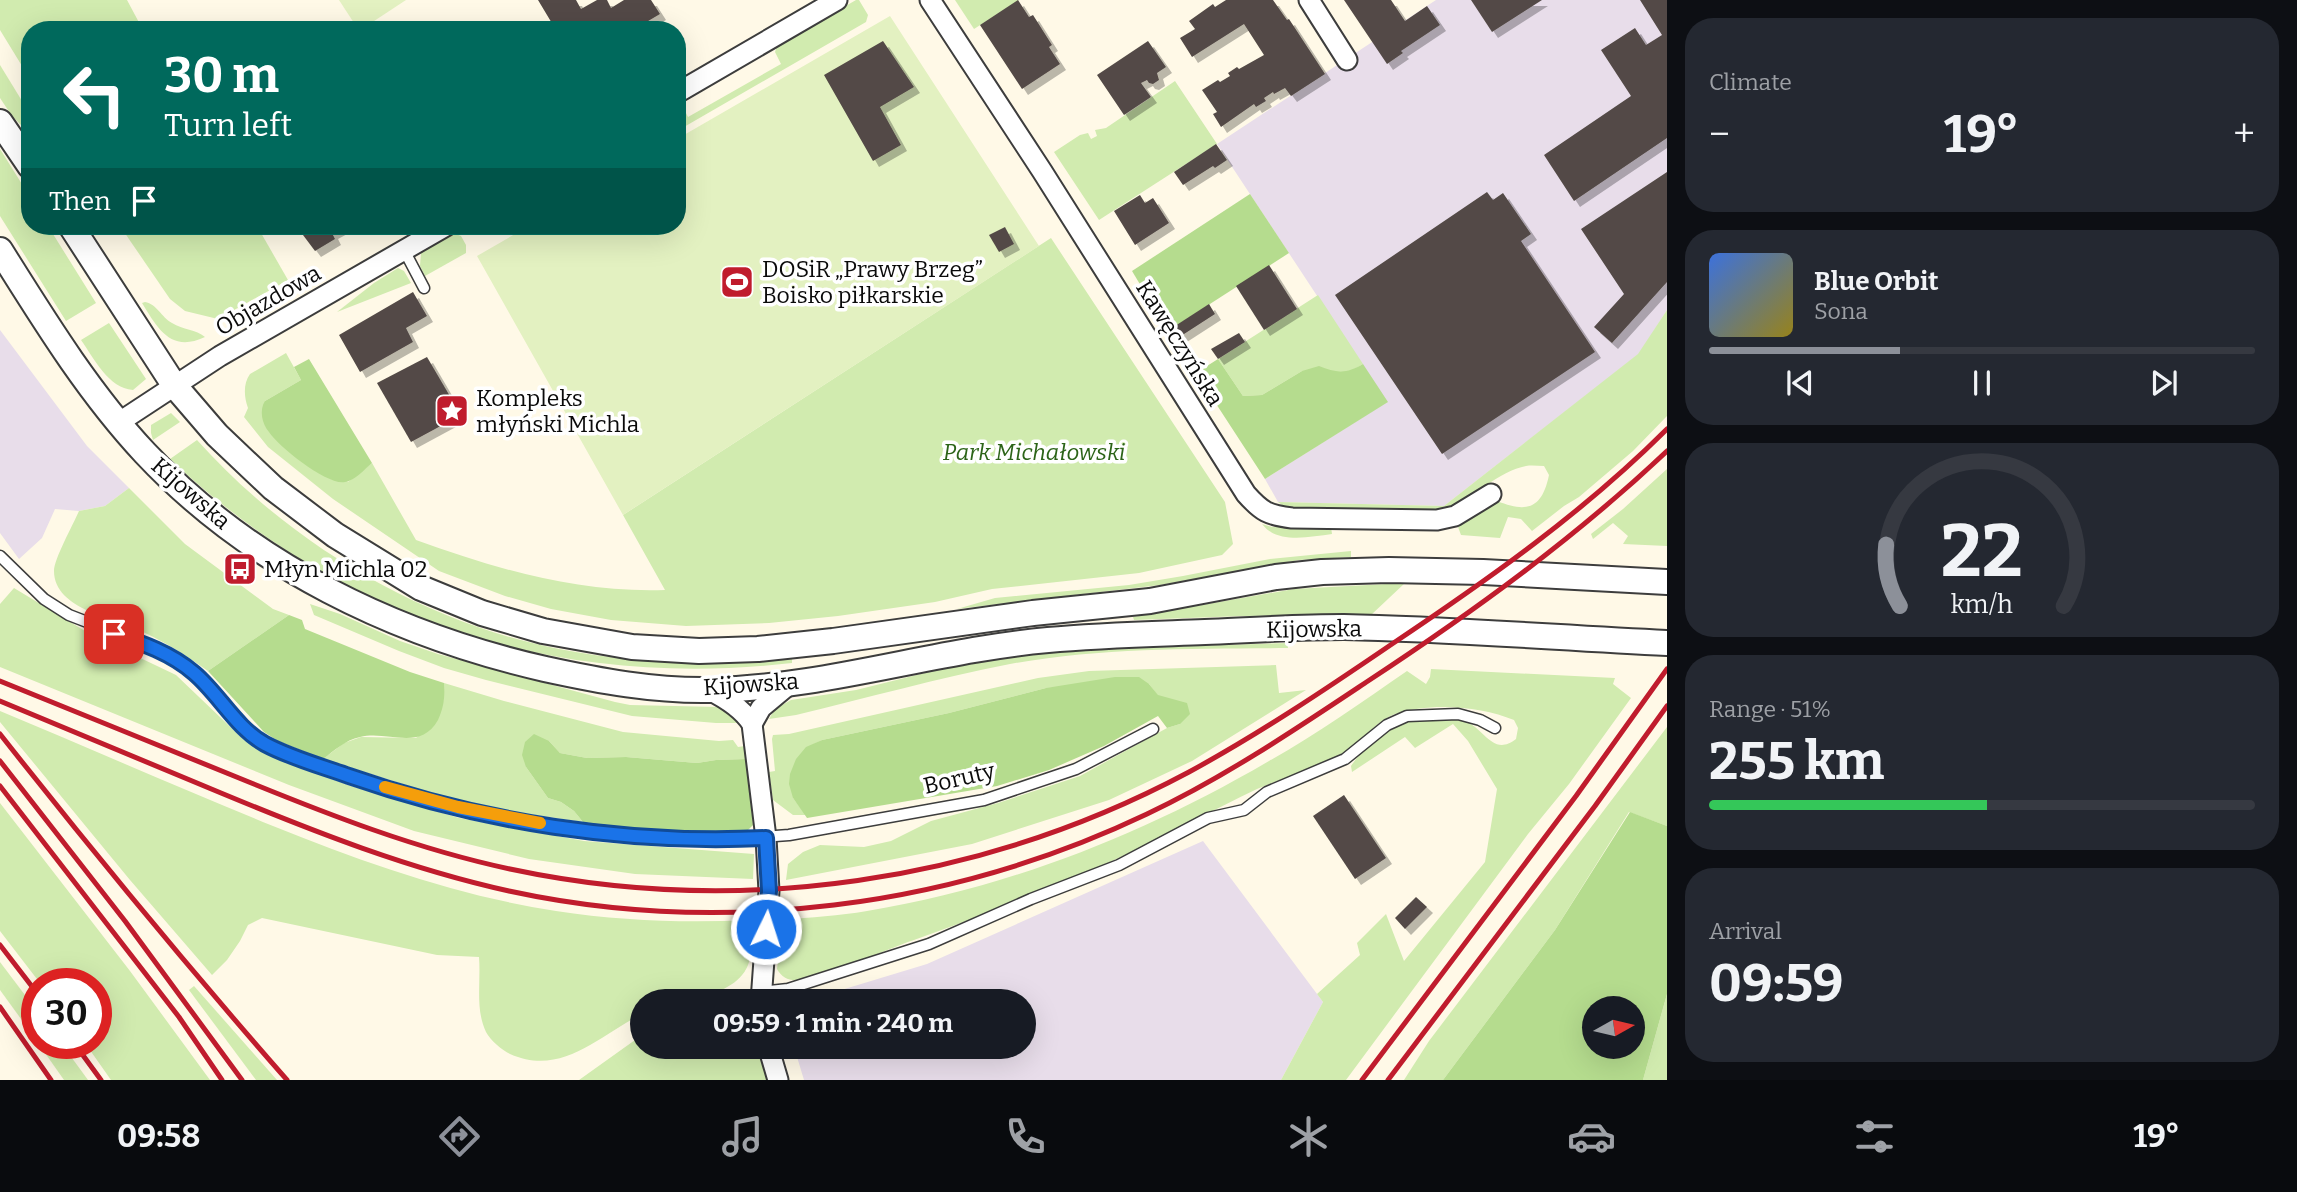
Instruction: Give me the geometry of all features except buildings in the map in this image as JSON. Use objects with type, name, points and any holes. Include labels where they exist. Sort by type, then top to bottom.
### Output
[{"type":"street","points":[[686,88],[837,0]]},
{"type":"street","name":"Kawęczyńska","points":[[930,0],[1246,494],[1260,509],[1271,515],[1292,518],[1437,520],[1455,516],[1491,494]]},
{"type":"street","points":[[1309,0],[1347,60]]},
{"type":"street","points":[[0,122],[21,153]]},
{"type":"street","name":"Kijowska","points":[[77,235],[174,386],[217,435],[274,488],[335,535],[412,582],[455,603],[511,623],[574,638],[632,647],[699,651],[758,649],[1033,612],[1150,601],[1276,577],[1322,572],[1458,571],[1667,582]]},
{"type":"street","name":"Objazdowa","points":[[118,423],[244,342],[430,235]]},
{"type":"street","name":"Kijowska","points":[[0,250],[55,336],[118,423],[181,488],[245,539],[302,576],[369,611],[447,643],[530,666],[624,685],[709,690],[791,683],[1047,640],[1127,635],[1342,627],[1667,643]]},
{"type":"street","points":[[752,724],[761,708],[791,683]]},
{"type":"street","points":[[709,690],[734,705],[752,724],[766,838],[769,891],[762,989]]},
{"type":"street","points":[[772,1059],[778,1080]]},
{"type":"lane","points":[[404,250],[424,288]]},
{"type":"lane","name":"Boruty","points":[[0,556],[51,604],[69,615],[157,649],[194,672],[253,736],[275,748],[368,782],[458,807],[547,825],[673,837],[766,838],[984,800],[1076,769],[1153,729]]},
{"type":"lane","points":[[788,989],[929,944],[1031,899],[1119,865],[1208,818],[1244,810],[1267,792],[1345,759],[1387,725],[1407,716],[1458,714],[1480,720],[1495,728]]},
{"type":"shaded area","points":[[1436,0],[1667,0],[1667,310],[1639,354],[1444,506],[1278,502],[1265,479],[1387,402],[1217,144]]},
{"type":"shaded area","points":[[0,330],[87,446],[129,488],[105,506],[79,511],[55,509],[42,538],[19,559],[0,533]]},
{"type":"shaded area","points":[[1203,841],[1323,1002],[1281,1080],[804,1080],[798,1059],[1036,1059],[1036,989],[845,989],[927,964]]},
{"type":"green space","points":[[0,0],[127,0],[138,21],[21,21],[21,64],[0,30]]},
{"type":"green space","points":[[339,0],[406,0],[374,21],[353,21]]},
{"type":"green space","points":[[856,0],[859,0],[868,15],[866,22],[686,126],[686,113],[688,117],[781,64],[775,52],[777,46]]},
{"type":"green space","points":[[955,0],[1019,0],[974,29]]},
{"type":"green space","name":"DOSiR „Prawy Brzeg” Boisko piłkarskie","points":[[890,16],[1039,246],[623,515],[477,256],[513,235],[686,235],[686,134]]},
{"type":"green space","points":[[0,65],[21,99],[21,125],[12,116],[0,98]]},
{"type":"green space","points":[[1175,81],[1217,144],[1099,220],[1054,152],[1080,135],[1088,133],[1091,139],[1097,136],[1095,130],[1106,128]]},
{"type":"green space","points":[[0,149],[21,183],[21,235],[54,235],[96,303],[66,321],[0,216]]},
{"type":"green space","points":[[1250,194],[1289,253],[1168,331],[1132,271]]},
{"type":"green space","points":[[126,235],[262,235],[288,280],[218,319],[185,311],[170,299]]},
{"type":"green space","points":[[450,235],[461,236],[466,245],[466,253],[425,276],[420,266],[421,253]]},
{"type":"green space","name":"Park Michałowski","points":[[1051,238],[1225,502],[1233,544],[1222,555],[1139,573],[992,589],[935,602],[838,616],[769,623],[686,626],[611,620],[551,609],[505,596],[439,571],[333,499],[268,447],[244,417],[248,408],[245,386],[250,374],[286,353],[301,380],[265,401],[348,482],[372,463],[416,540],[538,577],[601,588],[665,590],[623,515]]},
{"type":"green space","points":[[398,268],[404,271],[411,283],[337,312],[374,283]]},
{"type":"green space","points":[[1318,295],[1363,364],[1350,372],[1302,371],[1262,395],[1243,396],[1218,359]]},
{"type":"green space","points":[[142,303],[153,305],[172,323],[205,337],[183,342],[167,336],[148,313]]},
{"type":"green space","points":[[1667,310],[1667,416],[1633,451],[1579,497],[1532,531],[1521,519],[1508,517],[1500,538],[1461,535],[1458,527],[1497,501],[1517,507],[1532,505],[1542,495],[1546,486],[1549,475],[1544,466],[1516,469],[1440,511],[1292,508],[1278,502],[1444,506],[1638,354]]},
{"type":"green space","points":[[109,323],[146,379],[133,390],[116,384],[109,378],[81,340]]},
{"type":"green space","points":[[309,359],[372,463],[345,482],[327,478],[304,464],[274,439],[263,421],[262,409],[265,401],[301,380],[294,367]]},
{"type":"green space","points":[[1218,359],[1243,396],[1262,395],[1302,371],[1319,366],[1341,371],[1352,370],[1363,364],[1388,402],[1265,479],[1196,373]]},
{"type":"green space","points":[[171,413],[180,422],[153,440],[151,425]]},
{"type":"green space","points":[[197,440],[234,478],[316,545],[409,598],[458,620],[508,637],[559,649],[617,658],[675,662],[792,659],[792,663],[705,669],[620,665],[538,653],[458,632],[381,602],[307,563],[237,515],[170,459]]},
{"type":"green space","points":[[1667,469],[1667,546],[1623,544],[1628,536],[1613,523],[1593,539],[1591,534]]},
{"type":"green space","points":[[129,488],[185,544],[273,609],[289,615],[208,671],[152,636],[75,604],[64,595],[57,584],[54,571],[64,542],[79,511],[105,506]]},
{"type":"green space","points":[[1262,524],[1272,527],[1331,527],[1332,534],[1285,537],[1268,530]]},
{"type":"green space","points":[[1351,551],[1351,557],[1299,560],[1160,585],[957,609],[995,598],[1129,585],[1270,559]]},
{"type":"green space","points":[[1405,583],[1371,615],[1134,620],[1133,617],[1294,589]]},
{"type":"green space","points":[[14,588],[90,634],[176,675],[244,740],[273,757],[348,785],[459,818],[584,841],[754,854],[753,879],[635,874],[529,859],[414,831],[289,785],[0,667],[0,604]]},
{"type":"green space","points":[[310,604],[438,654],[630,705],[719,707],[726,709],[739,723],[632,716],[486,680],[399,651],[314,615]]},
{"type":"green space","points":[[289,615],[302,620],[305,629],[444,683],[442,711],[431,730],[413,738],[355,738],[323,759],[278,741],[264,732],[208,671]]},
{"type":"green space","points":[[1288,643],[1288,648],[1149,650],[1044,658],[769,719],[775,709],[791,700],[856,690],[957,665],[1018,655],[1091,649]]},
{"type":"green space","points":[[1276,665],[1279,693],[1306,690],[1192,761],[1109,800],[972,844],[786,880],[788,864],[803,852],[820,845],[864,847],[891,841],[931,821],[998,803],[1080,776],[1167,728],[1180,724],[1149,684],[1046,688],[949,713],[822,740],[804,751],[795,770],[793,798],[806,815],[793,815],[773,800],[769,772],[775,771],[773,735],[789,734],[1038,678],[1089,671]]},
{"type":"green space","points":[[1431,669],[1615,678],[1613,684],[1631,698],[1346,1080],[1281,1080],[1323,1002],[1317,994],[1360,955],[1357,943],[1386,914],[1404,961],[1485,862],[1497,789],[1468,741],[1453,724],[1415,748],[1405,737],[1352,772],[1351,766],[1376,738],[1402,722],[1449,717],[1465,721],[1489,740],[1501,745],[1516,739],[1518,728],[1514,720],[1486,711],[1455,707],[1424,708],[1395,714],[1380,722],[1341,756],[1257,789],[1103,865],[996,910],[828,973],[792,980],[784,977],[777,969],[783,920],[856,913],[920,901],[973,888],[1075,854],[1174,812],[1222,787],[1304,740],[1407,671],[1426,684]]},
{"type":"green space","points":[[1115,677],[1139,677],[1158,695],[1187,703],[1190,714],[1180,724],[1167,728],[1158,716],[1104,746],[1049,770],[997,786],[807,818],[793,798],[789,784],[796,759],[806,747],[822,740],[949,713],[1046,688]]},
{"type":"green space","points":[[444,683],[623,732],[733,740],[738,747],[745,746],[746,759],[697,763],[626,757],[587,758],[560,753],[549,741],[526,767],[548,798],[561,802],[583,822],[494,809],[323,759],[344,743],[361,737],[416,738],[438,715],[443,702]]},
{"type":"green space","points":[[0,711],[308,840],[412,877],[483,897],[605,917],[678,921],[751,920],[750,958],[744,972],[723,989],[630,989],[630,1021],[579,1051],[546,1061],[529,1060],[510,1054],[488,1035],[479,1005],[479,957],[437,955],[262,918],[248,925],[227,960],[212,975],[0,722]]},
{"type":"green space","points":[[1667,727],[1667,826],[1629,812],[1555,930],[1443,1080],[1404,1080],[1429,1041]]},
{"type":"green space","points":[[534,734],[549,741],[560,753],[587,758],[626,757],[697,763],[746,759],[753,825],[747,831],[737,833],[627,828],[583,822],[561,802],[548,798],[526,767],[522,755],[525,742]]},
{"type":"green space","points":[[0,803],[130,971],[210,1080],[111,1080],[96,1059],[112,1059],[112,968],[28,968],[0,931]]},
{"type":"green space","points":[[1630,812],[1667,826],[1667,994],[1643,1080],[1443,1080],[1555,930]]},
{"type":"green space","points":[[0,962],[21,990],[21,1019],[0,990]]},
{"type":"green space","points":[[194,986],[277,1080],[256,1080],[189,990]]},
{"type":"green space","points":[[1667,994],[1667,1080],[1643,1080]]},
{"type":"green space","points":[[630,1044],[630,1059],[761,1059],[768,1080],[579,1080]]},
{"type":"green space","points":[[49,1059],[73,1059],[88,1080],[64,1080]]},
{"type":"railway","points":[[0,681],[339,817],[406,841],[475,861],[597,883],[684,890],[771,889],[858,880],[943,864],[1028,841],[1110,810],[1189,772],[1267,727],[1500,569],[1603,488],[1667,429]]},
{"type":"railway","points":[[0,701],[256,808],[399,861],[472,882],[589,905],[671,912],[753,912],[834,905],[915,892],[994,872],[1072,846],[1176,800],[1260,752],[1484,601],[1560,544],[1667,451]]},
{"type":"railway","points":[[1362,1080],[1576,796],[1667,669]]},
{"type":"railway","points":[[1388,1080],[1667,706]]},
{"type":"railway","points":[[0,734],[141,909],[287,1080]]},
{"type":"railway","points":[[0,761],[125,921],[242,1080]]},
{"type":"railway","points":[[0,786],[179,1017],[222,1080]]},
{"type":"railway","points":[[0,945],[21,972]]},
{"type":"railway","points":[[0,1007],[51,1080]]},
{"type":"railway","points":[[86,1059],[101,1080]]},
{"type":"slow traffic","points":[[385,787],[458,807],[540,823]]},
{"type":"place","name":"DOSiR „Prawy Brzeg” Boisko piłkarskie","points":[[737,282]]},
{"type":"place","name":"Kompleks młyński Michla","points":[[452,411]]},
{"type":"place","name":"Młyn Michla 02","points":[[240,569]]},
{"type":"route","points":[[114,634],[157,649],[194,672],[243,727],[263,743],[368,782],[458,807],[570,828],[685,838],[766,838],[769,891],[766,929]]}]
